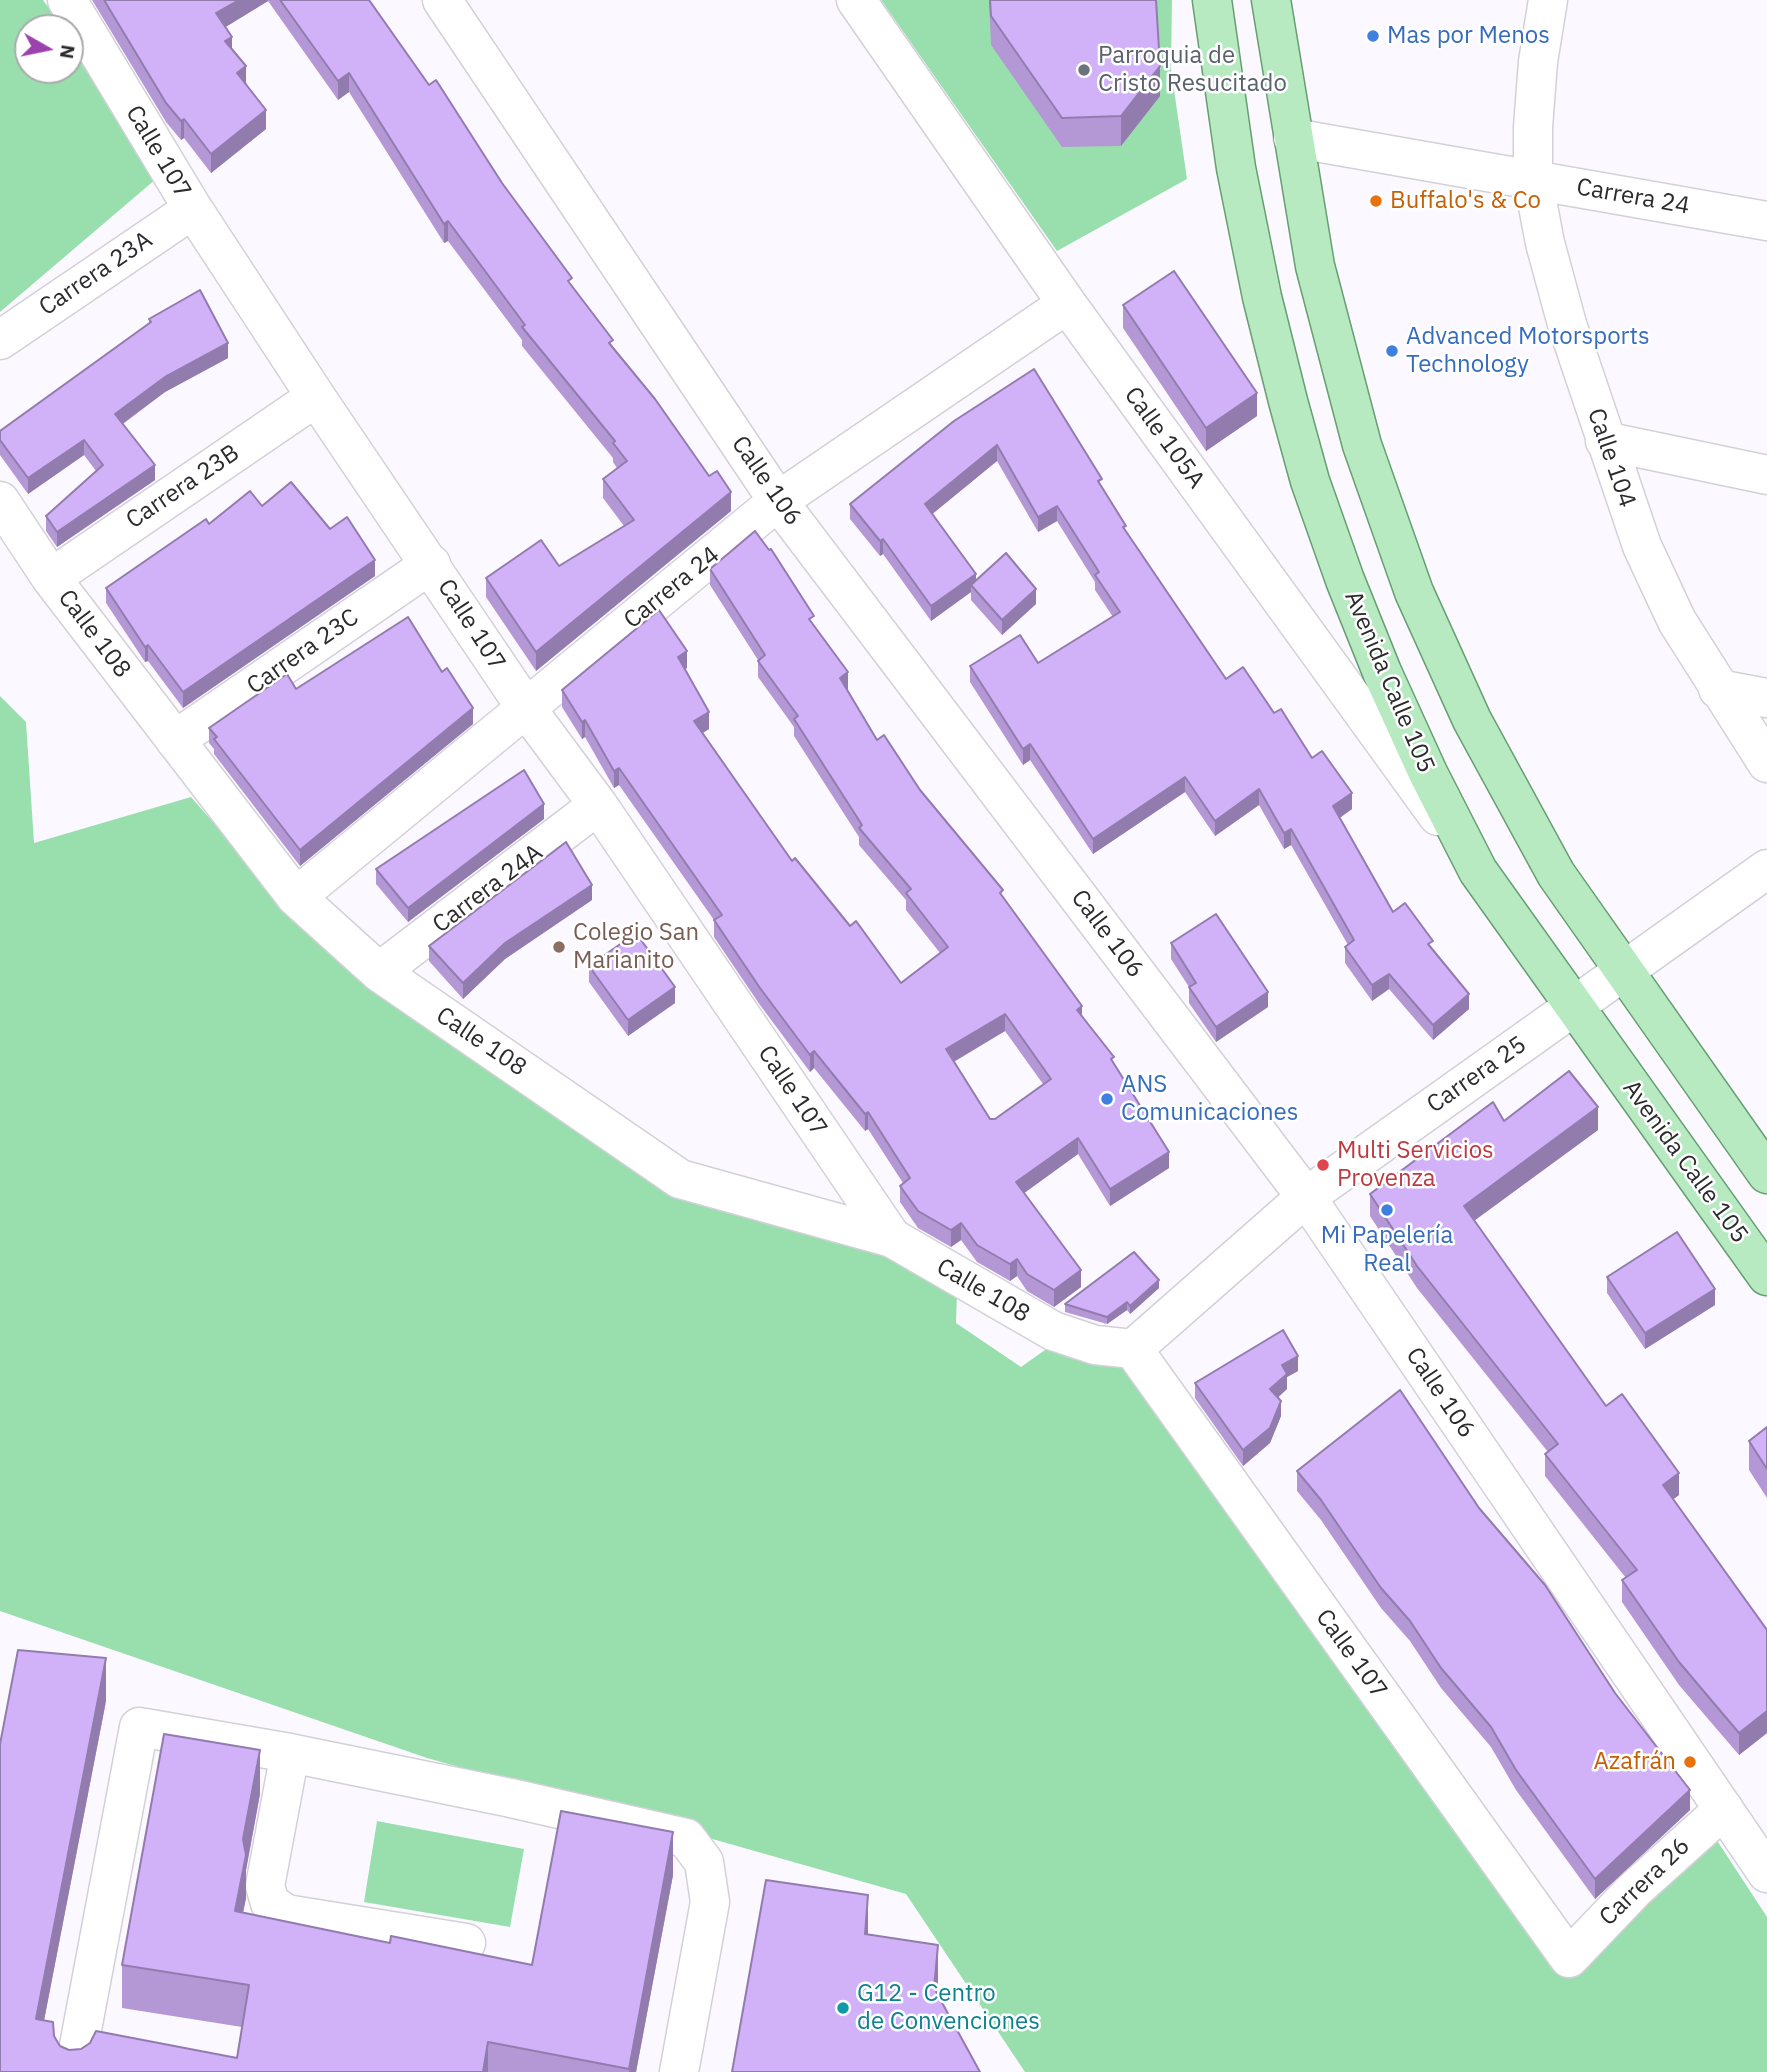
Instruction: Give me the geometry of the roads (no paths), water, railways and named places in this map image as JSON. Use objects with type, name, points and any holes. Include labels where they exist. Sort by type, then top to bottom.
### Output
[{"type":"main road","name":"Avenida Calle 105","points":[[1212,0],[1236,168],[1262,297],[1310,481],[1345,580],[1382,672],[1428,773],[1478,871],[1767,1276]]},
{"type":"main road","points":[[1271,0],[1315,266],[1362,445],[1414,592],[1472,720],[1556,874],[1767,1174]]},
{"type":"street","name":"Calle 107","points":[[67,0],[193,209],[316,397],[526,708],[598,805],[892,1238]]},
{"type":"street","name":"Calle 106","points":[[442,0],[778,501],[1306,1197],[1766,1868]]},
{"type":"street","name":"Calle 105A","points":[[856,0],[1067,304],[1478,871]]},
{"type":"street","name":"Calle 104","points":[[1548,0],[1538,62],[1533,127],[1533,180],[1545,243],[1567,324],[1642,546],[1677,621],[1767,763]]},
{"type":"street","name":"Carrera 24","points":[[1293,138],[1767,221]]},
{"type":"street","name":"Carrera 23A","points":[[0,340],[193,209]]},
{"type":"street","name":"Carrera 24","points":[[296,897],[778,501],[1067,304]]},
{"type":"street","name":"Carrera 23B","points":[[51,578],[316,397]]},
{"type":"street","points":[[1605,441],[1767,475]]},
{"type":"street","name":"Calle 108","points":[[0,501],[51,578],[296,897],[379,972],[680,1179],[892,1238],[1053,1331],[1095,1345],[1133,1349]]},
{"type":"street","name":"Carrera 23C","points":[[175,740],[430,564]]},
{"type":"street","points":[[1718,689],[1767,698]]},
{"type":"street","name":"Carrera 24A","points":[[379,972],[598,805]]},
{"type":"street","name":"Carrera 25","points":[[1133,1349],[1306,1197],[1767,869]]},
{"type":"street","name":"Calle 107","points":[[1133,1349],[1569,1958]]},
{"type":"street","points":[[74,2072],[139,1727],[289,1753],[511,1798],[686,1838],[704,1862],[709,1902],[679,2072]]},
{"type":"street","points":[[289,1753],[265,1886],[270,1903],[286,1914],[466,1943]]},
{"type":"street","name":"Carrera 26","points":[[1569,1958],[1634,1890],[1724,1809]]},
{"type":"place","name":"Mas por Menos","points":[[1373,36]]},
{"type":"place","name":"Parroquia de Cristo Resucitado","points":[[1084,70]]},
{"type":"place","name":"Buffalo's & Co","points":[[1376,201]]},
{"type":"place","name":"Advanced Motorsports Technology","points":[[1392,351]]},
{"type":"place","name":"Colegio San Marianito","points":[[559,947]]},
{"type":"place","name":"ANS Comunicaciones","points":[[1107,1099]]},
{"type":"place","name":"Multi Servicios Provenza","points":[[1323,1165]]},
{"type":"place","name":"Mi Papelería Real","points":[[1387,1210]]},
{"type":"place","name":"Azafrán","points":[[1690,1762]]},
{"type":"place","name":"G12 - Centro de Convenciones","points":[[843,2008]]}]
